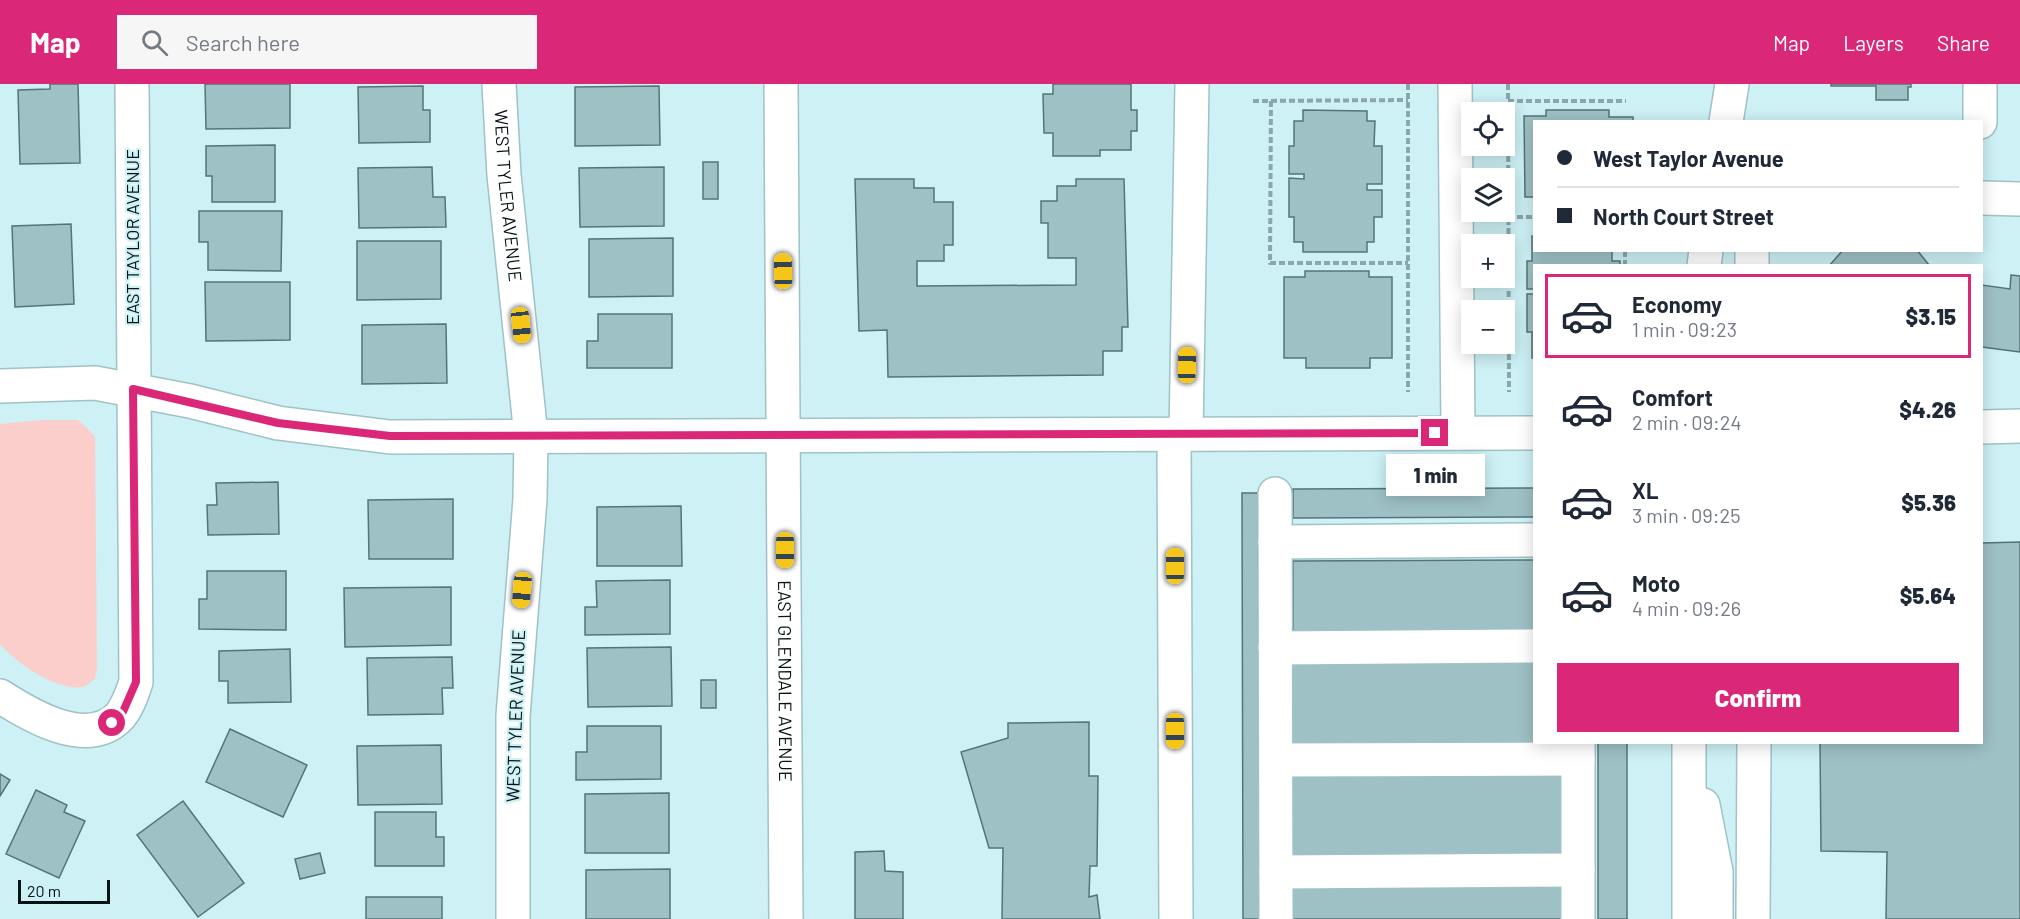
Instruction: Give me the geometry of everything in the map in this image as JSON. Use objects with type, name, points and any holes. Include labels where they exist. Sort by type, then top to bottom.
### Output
[{"type":"street","name":"EAST TAYLOR AVENUE","points":[[0,696],[21,709],[58,725],[96,730],[112,723],[122,714],[136,682],[132,84]]},
{"type":"street","name":"WEST TYLER AVENUE","points":[[499,84],[504,175],[531,436],[530,499],[513,716],[513,919]]},
{"type":"street","name":"EAST GLENDALE AVENUE","points":[[782,84],[786,919]]},
{"type":"street","points":[[1176,919],[1180,435],[1192,84]]},
{"type":"street","points":[[1455,84],[1458,433]]},
{"type":"street","points":[[1726,120],[1732,84]]},
{"type":"street","points":[[1750,84],[1750,120]]},
{"type":"street","points":[[1980,84],[1980,120]]},
{"type":"street","points":[[1983,198],[2020,199]]},
{"type":"street","points":[[0,386],[95,383],[133,389],[278,423],[390,436],[1533,433]]},
{"type":"street","points":[[1983,427],[2020,426]]},
{"type":"street","points":[[1275,494],[1276,919]]},
{"type":"street","points":[[1275,542],[1533,540]]},
{"type":"street","points":[[1275,648],[1533,646]]},
{"type":"street","points":[[1753,919],[1754,744]]},
{"type":"street","points":[[1689,747],[1689,919]]},
{"type":"street","points":[[1689,747],[1716,872],[1716,919]]},
{"type":"street","points":[[1276,760],[1578,751],[1578,919]]},
{"type":"street","points":[[1276,872],[1578,870]]},
{"type":"path","points":[[1408,84],[1408,392]]},
{"type":"path","points":[[1508,84],[1508,168]]},
{"type":"path","points":[[1252,101],[1408,100]]},
{"type":"path","points":[[1271,101],[1270,263],[1408,262]]},
{"type":"path","points":[[1508,101],[1626,101]]},
{"type":"path","points":[[1515,218],[1533,217]]},
{"type":"path","points":[[1508,222],[1509,392]]},
{"type":"shaded area","points":[[42,420],[78,420],[95,436],[97,668],[95,679],[84,687],[61,685],[49,680],[17,660],[0,644],[0,424]]},
{"type":"building","points":[[50,84],[78,84],[80,163],[20,164],[18,90],[50,89]]},
{"type":"building","points":[[205,84],[290,84],[290,128],[206,129]]},
{"type":"building","points":[[1053,84],[1131,84],[1131,110],[1137,110],[1137,131],[1131,131],[1131,150],[1100,150],[1100,156],[1053,156],[1053,133],[1044,133],[1043,94],[1053,94]]},
{"type":"building","points":[[1831,84],[1911,84],[1911,87],[1908,87],[1908,100],[1876,100],[1876,86],[1831,86]]},
{"type":"building","points":[[423,86],[423,110],[430,110],[430,142],[359,143],[358,87]]},
{"type":"building","points":[[659,86],[660,145],[575,146],[575,87]]},
{"type":"building","points":[[1303,110],[1367,111],[1367,121],[1375,121],[1374,146],[1382,146],[1382,184],[1367,184],[1367,190],[1382,190],[1382,217],[1374,217],[1374,242],[1367,242],[1367,252],[1303,252],[1303,242],[1294,242],[1294,217],[1289,217],[1289,178],[1304,179],[1304,174],[1289,174],[1289,146],[1294,146],[1294,121],[1303,121]]},
{"type":"building","points":[[1546,110],[1609,110],[1609,117],[1633,117],[1633,120],[1533,120],[1533,197],[1525,197],[1524,116],[1546,116]]},
{"type":"building","points":[[275,145],[275,202],[212,202],[212,176],[206,176],[206,146]]},
{"type":"building","points":[[703,162],[718,162],[718,199],[703,199]]},
{"type":"building","points":[[432,167],[433,197],[445,197],[446,227],[359,228],[358,168]]},
{"type":"building","points":[[664,167],[664,226],[580,227],[579,168]]},
{"type":"building","points":[[855,179],[914,179],[914,188],[934,188],[934,202],[953,202],[953,245],[944,245],[944,261],[917,261],[917,286],[1076,285],[1076,258],[1048,258],[1048,223],[1041,223],[1041,201],[1057,201],[1057,186],[1076,186],[1076,179],[1124,179],[1128,327],[1122,327],[1122,351],[1103,351],[1103,375],[888,377],[887,330],[859,331]]},
{"type":"building","points":[[199,211],[282,211],[281,271],[208,270],[208,242],[199,242]]},
{"type":"building","points":[[71,224],[74,304],[15,307],[12,226]]},
{"type":"building","points":[[1533,236],[1533,252],[1612,252],[1612,261],[1620,261],[1620,264],[1533,264],[1533,289],[1527,289],[1527,261],[1532,261]]},
{"type":"building","points":[[673,238],[673,296],[589,297],[589,239]]},
{"type":"building","points":[[357,241],[441,241],[441,299],[357,300]]},
{"type":"building","points":[[1841,252],[1919,252],[1928,264],[1831,264]]},
{"type":"building","points":[[1305,271],[1369,271],[1369,277],[1392,277],[1392,358],[1370,358],[1370,368],[1306,368],[1306,358],[1284,358],[1284,277],[1305,277]]},
{"type":"building","points":[[2011,275],[2020,276],[2020,352],[1983,347],[1983,285],[2010,289]]},
{"type":"building","points":[[205,282],[290,282],[290,340],[206,341]]},
{"type":"building","points":[[1527,294],[1533,294],[1533,358],[1532,332],[1527,332]]},
{"type":"building","points":[[598,314],[672,314],[672,368],[587,368],[587,341],[598,341]]},
{"type":"building","points":[[446,324],[447,383],[362,384],[362,325]]},
{"type":"building","points":[[278,482],[279,534],[208,535],[207,505],[217,505],[216,483]]},
{"type":"building","points":[[1533,488],[1533,517],[1293,518],[1293,489]]},
{"type":"building","points":[[1242,493],[1258,493],[1260,919],[1243,919]]},
{"type":"building","points":[[453,499],[453,559],[369,559],[368,500]]},
{"type":"building","points":[[681,506],[682,566],[597,566],[597,507]]},
{"type":"building","points":[[2020,542],[2020,919],[1886,919],[1887,852],[1821,851],[1820,744],[1983,744],[1983,543]]},
{"type":"building","points":[[1533,560],[1533,634],[1293,635],[1293,561]]},
{"type":"building","points":[[207,571],[286,571],[286,630],[199,629],[199,599],[207,599]]},
{"type":"building","points":[[670,580],[670,634],[585,635],[585,607],[597,607],[596,581]]},
{"type":"building","points":[[451,587],[451,645],[345,647],[344,588]]},
{"type":"building","points":[[671,647],[672,706],[588,707],[587,648]]},
{"type":"building","points":[[290,649],[291,702],[228,703],[228,681],[219,681],[219,651]]},
{"type":"building","points":[[452,657],[453,688],[442,688],[443,714],[368,715],[367,658]]},
{"type":"building","points":[[1292,659],[1533,659],[1533,744],[1562,744],[1562,746],[1292,747]]},
{"type":"building","points":[[701,680],[716,680],[716,708],[701,708]]},
{"type":"building","points":[[1089,722],[1089,776],[1098,776],[1097,866],[1090,866],[1089,897],[1097,895],[1100,919],[1002,919],[1003,848],[989,848],[961,752],[1008,738],[1008,723]]},
{"type":"building","points":[[587,726],[661,726],[661,779],[576,780],[576,752],[587,752]]},
{"type":"building","points":[[230,729],[307,765],[283,817],[206,782]]},
{"type":"building","points":[[1598,744],[1627,744],[1627,919],[1598,919]]},
{"type":"building","points":[[441,745],[442,804],[358,805],[357,746]]},
{"type":"building","points":[[1292,771],[1562,771],[1562,858],[1292,859]]},
{"type":"building","points":[[0,774],[10,780],[0,796]]},
{"type":"building","points":[[36,790],[67,805],[64,812],[85,821],[59,878],[6,854]]},
{"type":"building","points":[[669,793],[669,853],[585,853],[585,794]]},
{"type":"building","points":[[183,801],[244,883],[198,917],[137,835]]},
{"type":"building","points":[[375,812],[436,812],[436,837],[444,837],[444,866],[375,866]]},
{"type":"building","points":[[884,851],[885,871],[903,872],[903,919],[855,919],[855,852]]},
{"type":"building","points":[[320,853],[325,873],[300,879],[295,859]]},
{"type":"building","points":[[670,869],[670,919],[586,919],[586,870]]},
{"type":"building","points":[[1291,883],[1561,883],[1561,919],[1292,919]]},
{"type":"building","points":[[366,897],[442,897],[442,919],[366,919]]},
{"type":"route","points":[[112,723],[122,714],[136,682],[133,389],[278,423],[390,436],[1435,433]]}]
